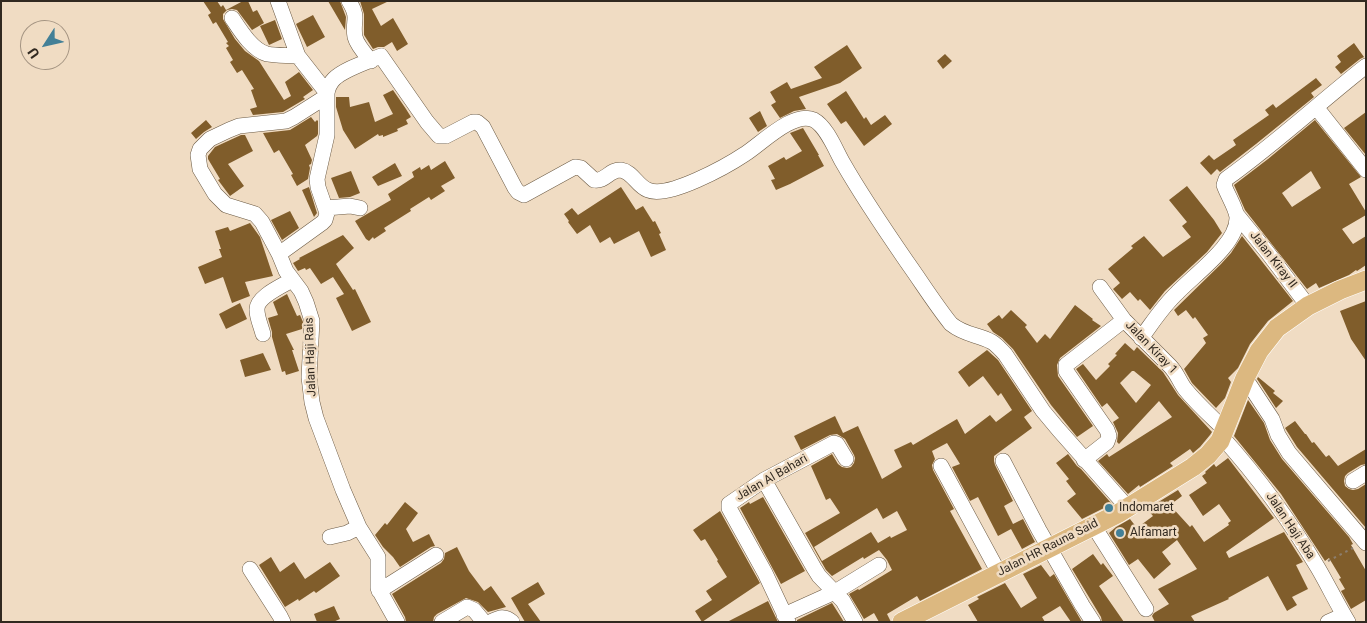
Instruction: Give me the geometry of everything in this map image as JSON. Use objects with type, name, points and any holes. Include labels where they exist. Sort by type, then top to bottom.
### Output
[{"type":"main road","name":"Jalan HR Rauna Said","points":[[902,622],[1128,508],[1193,467],[1208,455],[1220,441],[1245,378],[1259,351],[1277,328],[1308,306],[1340,290],[1366,280]]},
{"type":"street","points":[[278,1],[298,56],[327,95]]},
{"type":"street","points":[[349,1],[356,14],[355,37],[371,61]]},
{"type":"street","points":[[232,18],[244,36],[261,52],[298,56]]},
{"type":"street","points":[[279,254],[325,220],[327,213],[317,179],[327,135],[327,95],[330,84],[342,74],[381,56],[439,136],[446,136],[473,122],[480,124],[515,188],[521,194],[527,194],[575,167],[581,168],[594,180],[600,180],[615,170],[622,170],[628,172],[638,184],[647,190],[655,192],[667,190],[686,185],[745,154],[764,139],[795,120],[806,118],[814,120],[827,134],[872,212],[951,324],[964,333],[991,341],[1005,354],[1043,411],[1128,508]]},
{"type":"street","points":[[1366,66],[1316,107],[1366,170]]},
{"type":"street","name":"Jalan Haji Rais","points":[[327,95],[286,121],[250,124],[234,128],[210,139],[200,149],[198,155],[200,169],[216,194],[226,205],[255,214],[262,222],[292,280],[301,291],[306,302],[312,321],[309,377],[316,418],[359,527],[378,557],[377,583],[379,591],[397,622]]},
{"type":"street","name":"Jalan Kiray II","points":[[1308,306],[1237,216],[1224,181],[1316,107]]},
{"type":"street","points":[[326,208],[350,206],[360,208]]},
{"type":"street","points":[[1141,338],[1172,298],[1222,250],[1235,229],[1237,216]]},
{"type":"street","points":[[263,334],[257,310],[258,303],[262,298],[292,280]]},
{"type":"street","name":"Jalan Kiray 1","points":[[1100,287],[1124,320],[1177,373],[1180,382],[1186,390],[1223,434]]},
{"type":"street","points":[[1084,460],[1107,442],[1108,434],[1065,367],[1124,320]]},
{"type":"street","points":[[1245,378],[1272,419],[1278,435],[1289,453],[1365,542]]},
{"type":"street","name":"Jalan Haji Aba","points":[[1223,434],[1274,500],[1317,566],[1346,618]]},
{"type":"street","name":"Jalan Al Bahari","points":[[786,618],[765,573],[728,506],[764,480],[834,443],[837,444],[846,459]]},
{"type":"street","points":[[1003,461],[1093,622]]},
{"type":"street","points":[[941,466],[999,573]]},
{"type":"street","points":[[764,480],[810,562],[819,576],[843,600],[855,622]]},
{"type":"street","points":[[1093,525],[1146,609]]},
{"type":"street","points":[[330,537],[347,533],[359,527]]},
{"type":"street","points":[[379,591],[436,555]]},
{"type":"street","points":[[786,618],[835,592],[879,565]]},
{"type":"street","points":[[250,569],[283,622]]},
{"type":"street","points":[[442,622],[467,607],[474,610],[484,622]]},
{"type":"street","points":[[490,622],[503,617],[512,622]]},
{"type":"street","points":[[1328,622],[1346,618]]},
{"type":"path","points":[[1317,566],[1365,542]]},
{"type":"building","points":[[203,1],[217,1],[226,10],[243,1],[248,1],[253,12],[257,10],[264,23],[252,30],[237,10],[227,10],[223,14],[223,19],[235,39],[245,51],[259,61],[284,100],[291,96],[285,82],[299,72],[313,90],[303,97],[305,99],[283,112],[253,115],[250,109],[257,107],[251,90],[254,89],[242,70],[237,73],[230,62],[233,60],[226,48],[229,46],[226,43],[228,42],[216,22],[213,24],[208,15],[211,13]]},
{"type":"building","points":[[328,1],[340,1],[346,17],[345,30]]},
{"type":"building","points":[[360,1],[389,1],[372,9],[381,26],[393,18],[408,44],[397,51],[392,42],[384,47],[373,49],[364,35],[364,14]]},
{"type":"building","points":[[313,15],[325,37],[307,47],[296,24]]},
{"type":"building","points":[[275,20],[282,39],[269,45],[260,26]]},
{"type":"building","points":[[1354,43],[1364,57],[1341,74],[1335,67],[1341,62],[1337,56]]},
{"type":"building","points":[[847,45],[862,68],[840,83],[799,97],[806,109],[794,111],[780,118],[771,105],[776,102],[770,92],[787,82],[791,89],[822,78],[814,67]]},
{"type":"building","points":[[945,54],[952,61],[943,69],[937,61]]},
{"type":"building","points":[[1316,78],[1322,85],[1311,93],[1314,97],[1220,172],[1217,169],[1211,175],[1200,163],[1209,155],[1214,160],[1236,145],[1233,140],[1269,115],[1265,110],[1273,104],[1276,108]]},
{"type":"building","points":[[393,90],[411,117],[406,120],[408,124],[397,129],[398,131],[383,137],[383,135],[379,136],[378,134],[355,149],[343,130],[336,107],[336,97],[349,97],[350,107],[369,102],[375,122],[393,114],[383,95]]},
{"type":"building","points":[[846,91],[864,119],[866,117],[871,125],[885,115],[892,124],[864,146],[846,121],[841,124],[827,104]]},
{"type":"building","points":[[760,111],[767,126],[758,132],[749,118]]},
{"type":"building","points":[[1366,112],[1366,155],[1344,128]]},
{"type":"building","points":[[311,117],[315,122],[318,121],[318,134],[305,145],[312,160],[309,165],[308,179],[297,186],[291,175],[293,174],[279,150],[274,153],[263,133],[290,130]]},
{"type":"building","points":[[206,120],[212,127],[196,139],[191,133]]},
{"type":"building","points":[[1315,120],[1361,177],[1349,184],[1366,215],[1342,229],[1353,244],[1366,236],[1366,265],[1349,275],[1319,288],[1316,283],[1307,289],[1245,210],[1234,185]],"holes":[[[1311,171],[1321,188],[1292,207],[1282,193]]]},
{"type":"building","points":[[803,128],[824,166],[776,190],[771,180],[775,179],[768,166],[784,157],[786,160],[802,151],[790,133]]},
{"type":"building","points":[[245,135],[253,151],[228,164],[244,186],[230,196],[218,180],[220,179],[208,156],[215,147]]},
{"type":"building","points":[[445,161],[455,178],[441,186],[445,191],[431,200],[429,197],[410,209],[411,211],[384,228],[386,231],[374,239],[373,237],[369,241],[366,239],[355,221],[391,200],[388,194],[414,177],[412,172],[420,167],[421,170],[429,165],[431,170]]},
{"type":"building","points":[[395,163],[402,176],[378,186],[372,177]]},
{"type":"building","points":[[351,171],[360,193],[350,197],[339,198],[331,178]]},
{"type":"building","points":[[1187,186],[1222,233],[1207,252],[1165,291],[1150,310],[1130,292],[1122,299],[1113,289],[1120,283],[1108,269],[1133,248],[1131,246],[1144,236],[1163,257],[1191,237],[1182,226],[1187,222],[1169,200]]},
{"type":"building","points":[[309,187],[317,213],[314,217],[302,190]]},
{"type":"building","points":[[621,187],[636,210],[643,206],[653,222],[655,221],[666,250],[651,257],[639,231],[614,244],[610,237],[600,243],[590,225],[577,234],[568,222],[564,214],[572,208],[578,215]]},
{"type":"building","points":[[290,211],[299,228],[282,240],[271,220]]},
{"type":"building","points":[[250,223],[260,237],[273,276],[245,282],[250,296],[232,303],[223,277],[205,284],[198,267],[222,257],[215,231],[228,227],[230,231]]},
{"type":"building","points":[[343,235],[354,248],[336,264],[353,290],[355,289],[371,322],[352,331],[336,298],[344,294],[333,277],[321,284],[310,268],[298,271],[293,263]]},
{"type":"building","points":[[1242,236],[1293,301],[1268,321],[1250,344],[1238,368],[1228,378],[1231,382],[1225,398],[1216,408],[1192,383],[1184,369],[1206,343],[1203,338],[1208,335],[1195,317],[1193,319],[1186,310],[1178,316],[1174,310],[1221,264]]},
{"type":"building","points":[[287,294],[297,316],[300,315],[303,322],[302,329],[286,334],[294,350],[292,350],[299,371],[286,375],[285,371],[282,372],[268,318],[278,315],[273,302]]},
{"type":"building","points":[[1366,301],[1366,361],[1351,339],[1340,311]]},
{"type":"building","points":[[240,303],[247,319],[226,329],[219,314]]},
{"type":"building","points":[[1075,305],[1101,326],[1060,358],[1057,365],[1058,376],[1093,426],[1077,437],[1051,405],[1013,349],[993,332],[987,324],[999,315],[1002,319],[1011,310],[1027,325],[1025,327],[1037,343],[1045,334],[1050,339]]},
{"type":"building","points":[[1125,343],[1134,351],[1137,347],[1163,372],[1178,395],[1212,432],[1193,453],[1190,449],[1170,463],[1173,466],[1140,487],[1139,485],[1128,494],[1098,461],[1107,454],[1109,457],[1172,417],[1159,401],[1119,444],[1117,442],[1118,433],[1113,422],[1119,418],[1107,403],[1102,407],[1076,369],[1083,364],[1096,380],[1110,366],[1108,364],[1117,355],[1115,354]],"holes":[[[1134,371],[1151,385],[1136,403],[1120,383]]]},
{"type":"building","points":[[987,350],[998,360],[1032,411],[1024,417],[1032,428],[994,456],[994,461],[1013,501],[1004,506],[1013,524],[1023,519],[1035,542],[1022,549],[1011,529],[998,536],[978,497],[970,501],[952,467],[960,464],[947,443],[932,451],[935,459],[932,465],[933,470],[954,509],[950,511],[982,569],[920,601],[917,596],[887,614],[891,622],[879,622],[874,613],[864,619],[849,594],[892,570],[887,560],[879,550],[864,559],[863,557],[832,576],[826,570],[805,533],[840,513],[830,498],[826,500],[811,466],[832,454],[842,467],[851,467],[854,463],[854,455],[845,439],[837,434],[830,435],[801,450],[794,436],[835,416],[843,433],[858,426],[882,479],[902,467],[894,450],[911,442],[913,445],[957,419],[965,434],[990,415],[996,422],[1012,410],[1001,393],[998,396],[983,376],[969,387],[958,372]],"holes":[[[877,508],[883,519],[897,511],[907,530],[878,543],[871,532],[822,561],[814,547]]]},
{"type":"building","points":[[263,353],[271,370],[245,377],[240,360]]},
{"type":"building","points":[[1258,377],[1275,391],[1273,393],[1283,401],[1276,408],[1257,379]]},
{"type":"building","points":[[1248,400],[1264,423],[1270,440],[1282,459],[1353,544],[1351,545],[1366,571],[1366,600],[1351,609],[1341,591],[1345,589],[1339,579],[1341,578],[1329,558],[1325,561],[1281,494],[1234,436]]},
{"type":"building","points":[[1295,421],[1312,443],[1314,442],[1326,457],[1329,455],[1338,466],[1366,449],[1366,464],[1348,473],[1344,481],[1345,486],[1353,490],[1366,484],[1366,528],[1297,447],[1285,428]]},
{"type":"building","points":[[1068,454],[1112,504],[1082,519],[1067,501],[1076,494],[1066,481],[1069,479],[1056,463]]},
{"type":"building","points":[[1228,458],[1274,518],[1226,552],[1229,558],[1284,532],[1303,562],[1296,565],[1308,589],[1292,597],[1297,605],[1287,611],[1268,576],[1229,599],[1191,616],[1195,622],[1155,622],[1152,616],[1154,613],[1169,604],[1158,589],[1197,569],[1177,540],[1162,552],[1171,564],[1154,579],[1138,559],[1129,565],[1109,533],[1130,519],[1137,528],[1153,516],[1147,509],[1178,490],[1182,496],[1170,505],[1190,527],[1192,525],[1204,542],[1229,525],[1228,523],[1231,521],[1219,504],[1203,516],[1189,495],[1207,483],[1202,476],[1205,472],[1214,464],[1216,467]]},
{"type":"building","points":[[763,497],[805,571],[781,584],[740,508],[749,502],[750,504]]},
{"type":"building","points":[[405,502],[418,513],[406,529],[413,542],[429,534],[435,546],[400,567],[375,535],[385,523],[387,525]]},
{"type":"building","points":[[720,511],[760,583],[702,622],[695,611],[712,600],[706,591],[727,577],[705,539],[701,541],[693,530]]},
{"type":"building","points":[[457,547],[469,571],[484,591],[491,586],[506,607],[488,612],[478,602],[466,598],[437,614],[433,622],[406,622],[392,594],[441,563],[445,553]]},
{"type":"building","points":[[1093,554],[1113,576],[1099,586],[1124,622],[1102,622],[1101,617],[1072,569]]},
{"type":"building","points":[[271,557],[280,572],[294,562],[305,579],[330,562],[340,576],[316,593],[314,591],[299,601],[298,599],[285,607],[259,565]]},
{"type":"building","points":[[1041,565],[1050,577],[1054,574],[1082,622],[1071,622],[1060,606],[1042,617],[1045,622],[978,622],[968,605],[979,599],[977,597],[1005,583],[1021,608],[1037,598],[1023,574]]},
{"type":"building","points":[[538,582],[545,594],[528,604],[541,622],[525,622],[511,598]]},
{"type":"building","points":[[768,601],[778,622],[727,622]]},
{"type":"building","points":[[832,603],[844,622],[797,622],[797,620]]},
{"type":"building","points":[[334,606],[340,619],[333,622],[317,622],[314,614]]},
{"type":"place","name":"Indomaret","points":[[1109,508]]},
{"type":"place","name":"Alfamart","points":[[1120,533]]}]
